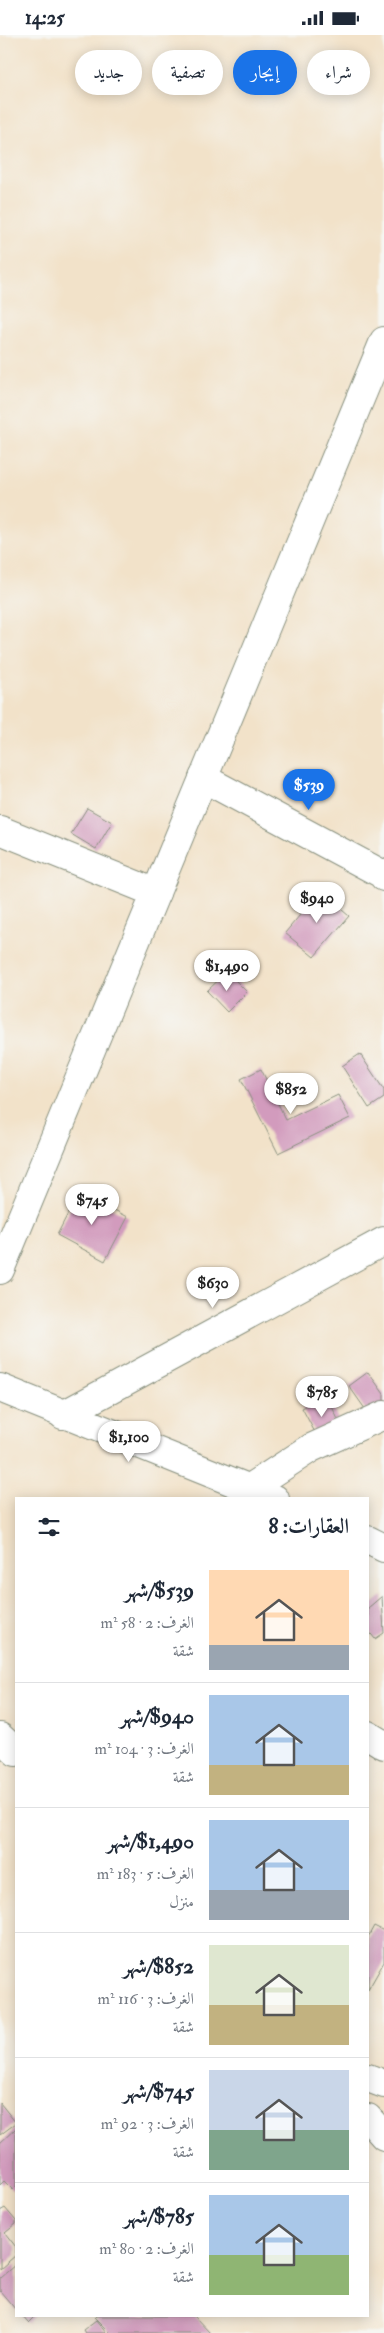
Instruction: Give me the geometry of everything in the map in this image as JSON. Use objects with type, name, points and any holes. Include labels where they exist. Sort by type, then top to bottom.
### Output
[{"type":"street","points":[[0,1270],[384,341]]},
{"type":"street","points":[[203,778],[383,875]]},
{"type":"street","points":[[0,830],[156,893]]},
{"type":"street","points":[[63,1415],[384,1241]]},
{"type":"street","points":[[0,1388],[270,1497]]},
{"type":"street","points":[[250,1488],[311,1448],[384,1415]]},
{"type":"street","points":[[369,1540],[384,1547]]},
{"type":"street","points":[[369,1730],[384,1723]]},
{"type":"street","points":[[369,1736],[384,1745]]},
{"type":"street","points":[[0,1737],[15,1751]]},
{"type":"street","points":[[369,2078],[384,2085]]},
{"type":"street","points":[[369,2119],[384,2136]]},
{"type":"building","points":[[87,808],[112,822],[96,849],[71,834]]},
{"type":"building","points":[[320,891],[349,916],[314,957],[285,933]]},
{"type":"building","points":[[227,972],[247,992],[227,1012],[207,991]]},
{"type":"building","points":[[360,1054],[384,1090],[384,1098],[369,1108],[342,1066]]},
{"type":"building","points":[[261,1069],[286,1120],[338,1095],[350,1118],[278,1153],[241,1079]]},
{"type":"building","points":[[79,1192],[128,1217],[105,1261],[57,1235]]},
{"type":"building","points":[[368,1372],[384,1394],[384,1406],[370,1416],[349,1386]]},
{"type":"building","points":[[327,1396],[342,1428],[319,1440],[302,1408]]},
{"type":"building","points":[[382,1596],[384,1633],[375,1639],[369,1631],[369,1607]]},
{"type":"building","points":[[374,1926],[384,1931],[384,1962],[369,1988],[369,1935]]},
{"type":"building","points":[[0,2103],[15,2124],[0,2135]]},
{"type":"building","points":[[15,2129],[15,2188],[13,2190],[4,2181],[0,2185],[0,2143]]},
{"type":"building","points":[[5,2208],[15,2220],[15,2225],[5,2233],[15,2246],[15,2256],[0,2269],[0,2211]]},
{"type":"building","points":[[15,2265],[15,2309],[0,2291],[0,2278]]},
{"type":"building","points":[[23,2317],[34,2317],[28,2323]]},
{"type":"building","points":[[195,2317],[210,2333],[110,2333],[95,2318]]},
{"type":"building","points":[[96,2320],[106,2333],[85,2333],[83,2330]]}]
